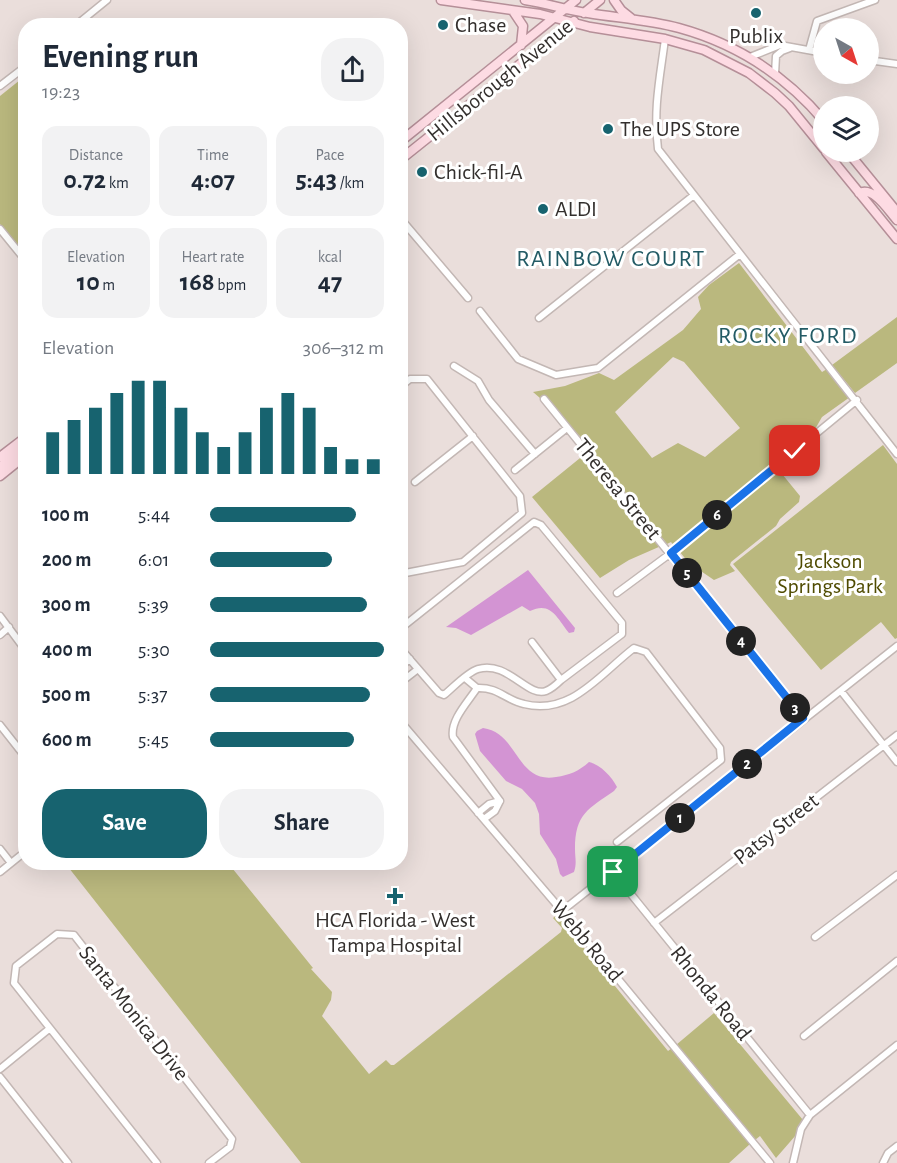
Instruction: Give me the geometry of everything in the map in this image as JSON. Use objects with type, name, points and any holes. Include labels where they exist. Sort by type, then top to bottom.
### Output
[{"type":"main road","points":[[441,0],[665,39],[704,50],[755,77],[789,106],[813,135]]},
{"type":"main road","points":[[525,0],[585,13],[659,23],[697,34],[750,57],[776,74],[813,109]]},
{"type":"main road","name":"Hillsborough Avenue","points":[[408,135],[576,0]]},
{"type":"main road","name":"Hillsborough Avenue","points":[[408,154],[600,0]]},
{"type":"main road","points":[[614,0],[621,10],[634,20]]},
{"type":"main road","points":[[513,11],[523,26],[521,45]]},
{"type":"main road","points":[[427,120],[436,131]]},
{"type":"main road","points":[[834,162],[897,239]]},
{"type":"main road","points":[[856,162],[897,212]]},
{"type":"main road","points":[[859,193],[864,190],[871,192],[897,220]]},
{"type":"main road","points":[[0,457],[18,443]]},
{"type":"main road","points":[[0,467],[18,452]]},
{"type":"main road","points":[[0,476],[18,461]]},
{"type":"street","points":[[85,18],[107,0]]},
{"type":"street","points":[[808,50],[817,21],[875,0]]},
{"type":"street","points":[[665,39],[656,95],[658,149],[786,315],[857,400],[897,454]]},
{"type":"street","points":[[750,57],[780,45],[813,51]]},
{"type":"street","points":[[776,74],[776,56],[791,48]]},
{"type":"street","points":[[879,62],[897,64]]},
{"type":"street","points":[[0,86],[18,72]]},
{"type":"street","points":[[539,318],[694,195]]},
{"type":"street","points":[[408,227],[468,298]]},
{"type":"street","points":[[0,229],[18,251]]},
{"type":"street","points":[[480,311],[518,359],[556,375],[598,368],[740,254]]},
{"type":"street","points":[[454,366],[478,381],[489,400],[535,454]]},
{"type":"street","points":[[408,381],[427,379],[520,496],[522,513],[463,562],[408,572]]},
{"type":"street","name":"Theresa Street","points":[[544,399],[803,718]]},
{"type":"street","points":[[617,593],[671,553],[857,400]]},
{"type":"street","points":[[515,470],[567,428]]},
{"type":"street","points":[[415,482],[472,436]]},
{"type":"street","points":[[408,623],[534,522],[541,525],[622,622],[622,634],[545,692],[538,692],[508,673],[489,667],[475,670],[444,695],[439,693],[410,659]]},
{"type":"street","points":[[0,616],[18,640]]},
{"type":"street","points":[[0,635],[9,627]]},
{"type":"street","points":[[532,642],[561,680]]},
{"type":"street","points":[[562,911],[803,718],[897,646]]},
{"type":"street","points":[[465,678],[477,688],[489,687],[519,703],[537,708],[573,699],[634,648],[646,652],[720,748],[722,760],[617,842]]},
{"type":"street","points":[[408,677],[418,669]]},
{"type":"street","points":[[477,688],[455,722],[452,730],[453,737],[500,801]]},
{"type":"street","points":[[841,691],[897,762]]},
{"type":"street","points":[[0,725],[18,748]]},
{"type":"street","name":"Webb Road","points":[[408,730],[562,911],[770,1163]]},
{"type":"street","name":"Patsy Street","points":[[654,923],[897,735]]},
{"type":"street","points":[[478,813],[489,804],[500,801]]},
{"type":"street","points":[[484,819],[495,810],[500,801]]},
{"type":"street","points":[[0,849],[11,863]]},
{"type":"street","points":[[0,872],[18,857]]},
{"type":"street","name":"Rhonda Road","points":[[613,872],[810,1115]]},
{"type":"street","points":[[815,936],[897,875]]},
{"type":"street","name":"Santa Monica Drive","points":[[49,1029],[14,983],[16,966],[57,934],[74,935],[231,1138],[230,1147],[209,1163]]},
{"type":"street","points":[[804,1036],[897,961]]},
{"type":"street","points":[[0,1069],[49,1029],[157,1163]]},
{"type":"street","points":[[793,1163],[801,1129],[810,1115],[897,1045]]},
{"type":"street","points":[[0,1077],[68,1163]]},
{"type":"street","points":[[883,1163],[888,1153],[897,1146]]},
{"type":"green space","points":[[18,82],[18,247],[0,224],[0,96]]},
{"type":"green space","points":[[739,263],[822,372],[827,369],[850,397],[822,417],[814,431],[674,546],[671,542],[667,544],[590,450],[592,447],[573,430],[545,395],[540,398],[533,392],[565,386],[599,373],[614,380],[683,330],[701,309],[698,297],[709,285]],"holes":[[[673,357],[684,362],[740,428],[705,457],[678,443],[652,458],[615,412]]]},
{"type":"green space","points":[[897,317],[897,363],[855,393],[832,365]]},
{"type":"green space","name":"Jackson Springs Park","points":[[883,445],[897,464],[897,638],[895,639],[881,622],[821,670],[733,564]]},
{"type":"green space","points":[[585,454],[661,546],[629,560],[600,578],[532,497]]},
{"type":"green space","points":[[778,469],[800,496],[799,502],[780,519],[776,526],[731,562],[730,565],[735,571],[714,580],[689,563],[679,551]]},
{"type":"green space","points":[[71,870],[234,870],[313,968],[311,969],[332,992],[331,1000],[322,1016],[369,1074],[386,1060],[394,1065],[561,932],[562,928],[553,918],[557,915],[668,1051],[672,1048],[750,1144],[729,1163],[301,1163]]},
{"type":"green space","points":[[714,1013],[803,1120],[796,1135],[776,1158],[760,1136],[755,1140],[676,1045]]},
{"type":"shaded area","points":[[528,570],[575,628],[574,632],[569,633],[557,617],[548,610],[537,608],[530,611],[522,606],[471,635],[456,628],[446,627]]},
{"type":"shaded area","points":[[483,728],[495,732],[504,739],[533,773],[543,777],[556,777],[574,772],[589,762],[602,769],[615,783],[617,787],[614,791],[590,808],[580,820],[577,828],[574,872],[563,877],[560,874],[556,859],[540,834],[539,814],[535,803],[522,789],[506,781],[480,751],[475,734]]},
{"type":"place","name":"Publix","points":[[756,13]]},
{"type":"place","name":"Chase","points":[[443,25]]},
{"type":"place","name":"The UPS Store","points":[[608,129]]},
{"type":"place","name":"Chick-fil-A","points":[[422,172]]},
{"type":"place","name":"ALDI","points":[[543,209]]},
{"type":"place","name":"HCA Florida - West Tampa Hospital","points":[[395,896]]},
{"type":"district","name":"RAINBOW COURT","points":[[611,259]]},
{"type":"district","name":"ROCKY FORD","points":[[788,336]]},
{"type":"route","points":[[613,872],[803,718],[671,553],[795,451]]}]
